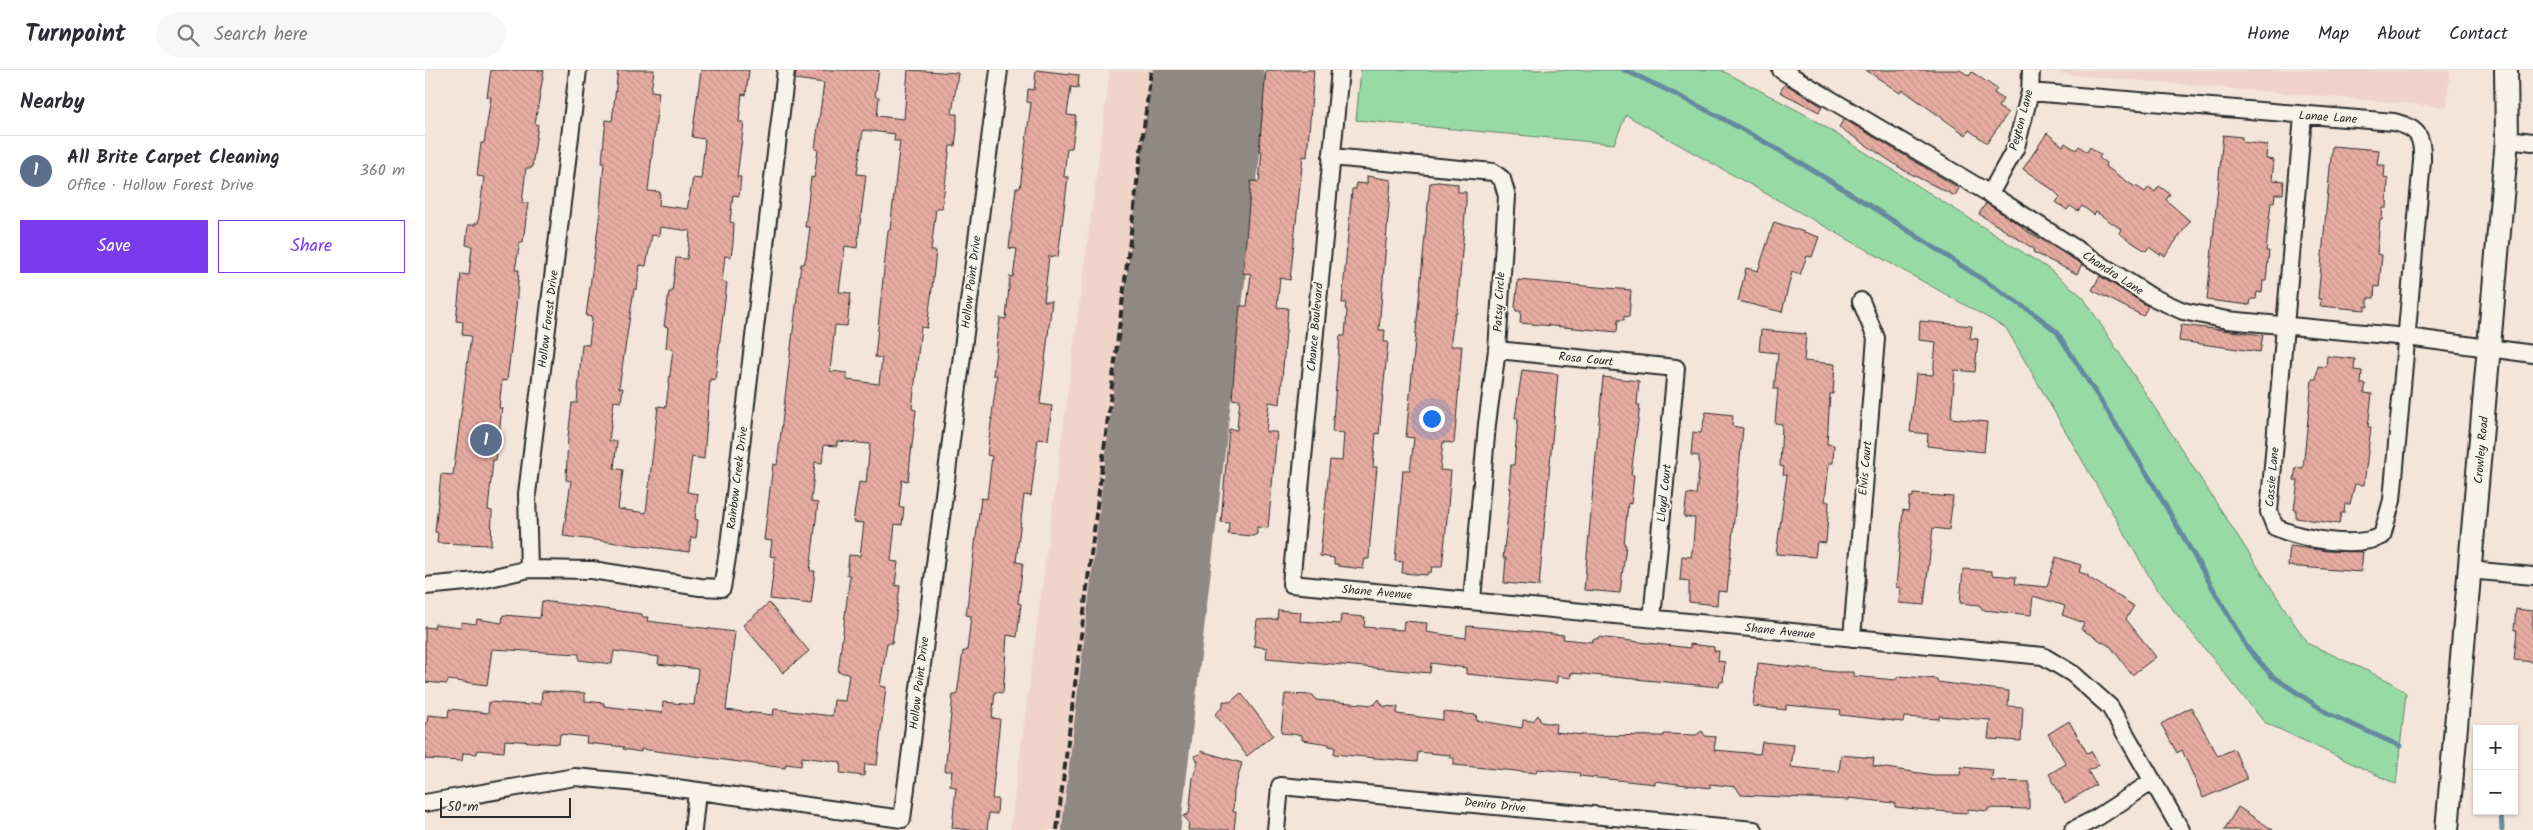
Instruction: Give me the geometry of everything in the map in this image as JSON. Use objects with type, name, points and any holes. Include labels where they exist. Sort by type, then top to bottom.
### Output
[{"type":"main road","name":"Crowley Road","points":[[2447,830],[2507,139],[2507,70]]},
{"type":"street","name":"Hollow Forest Drive","points":[[529,569],[527,494],[578,70]]},
{"type":"street","name":"Rainbow Creek Drive","points":[[425,586],[477,581],[529,569],[592,570],[700,587],[722,588],[786,70]]},
{"type":"street","name":"Hollow Point Drive","points":[[425,803],[575,777],[697,791],[902,819],[999,70]]},
{"type":"street","name":"Chance Boulevard","points":[[1291,584],[1340,70]]},
{"type":"street","name":"Chandra Lane","points":[[1781,70],[1802,75],[2150,296],[2183,311],[2227,320],[2407,337],[2489,350],[2533,354]]},
{"type":"street","name":"Peyton Lane","points":[[1990,194],[2016,148],[2030,92],[2031,70]]},
{"type":"street","name":"Lanae Lane","points":[[2030,92],[2394,122],[2407,125],[2419,134],[2422,148],[2407,337]]},
{"type":"street","name":"Cassie Lane","points":[[2303,116],[2269,512],[2275,527],[2288,533],[2347,542],[2372,541],[2381,536],[2385,529],[2392,500],[2407,337]]},
{"type":"street","points":[[2507,139],[2533,142]]},
{"type":"street","name":"Patsy Circle","points":[[1331,157],[1493,172],[1503,179],[1507,196],[1497,350],[1487,424],[1472,600]]},
{"type":"street","name":"Elvis Court","points":[[1852,638],[1876,338],[1861,301]]},
{"type":"street","name":"Rosa Court","points":[[1497,350],[1676,368]]},
{"type":"street","name":"Lloyd Court","points":[[1652,618],[1676,368]]},
{"type":"street","points":[[2469,570],[2533,576]]},
{"type":"street","name":"Shane Avenue","points":[[1291,584],[2043,656],[2073,674],[2110,706],[2181,830]]},
{"type":"street","points":[[2073,830],[2098,817],[2153,781]]},
{"type":"street","name":"Deniro Drive","points":[[1276,830],[1280,786],[1755,830]]},
{"type":"street","points":[[693,830],[697,791]]},
{"type":"shaded area","points":[[1110,70],[1245,70],[1171,830],[1010,830]]},
{"type":"shaded area","points":[[2060,70],[2450,70],[2447,107],[2060,74]]},
{"type":"green space","points":[[1361,70],[1721,70],[1808,116],[2046,267],[2083,297],[2307,643],[2391,682],[2406,693],[2396,784],[2264,722],[2157,590],[2006,328],[1626,115],[1614,144],[1356,120]]},
{"type":"building","points":[[491,70],[544,70],[535,124],[538,125],[532,168],[526,168],[522,203],[528,203],[523,242],[520,242],[515,270],[519,270],[516,308],[507,381],[502,380],[499,408],[502,408],[496,460],[493,460],[488,510],[492,511],[491,545],[437,543],[438,533],[435,532],[441,474],[453,475],[471,336],[462,335],[463,322],[456,321],[461,274],[469,275],[472,246],[466,245],[468,225],[478,223],[484,177],[477,176],[481,143],[484,143],[491,97],[487,97]]},
{"type":"building","points":[[618,70],[654,70],[651,91],[659,92],[648,191],[660,192],[659,205],[687,209],[693,178],[701,179],[705,139],[692,137],[701,70],[749,70],[746,95],[742,94],[739,122],[744,122],[737,177],[741,177],[739,196],[733,195],[730,222],[734,223],[733,243],[731,257],[725,256],[722,282],[727,283],[715,380],[710,379],[704,459],[692,457],[687,492],[698,494],[695,519],[698,520],[696,538],[691,537],[689,552],[563,536],[571,481],[566,480],[572,403],[577,403],[582,344],[589,345],[592,317],[586,316],[599,220],[604,139],[606,120],[612,121]],"holes":[[[660,227],[690,231],[687,259],[676,258],[672,292],[669,292],[664,326],[668,327],[666,348],[673,349],[666,407],[658,406],[646,513],[618,509],[623,470],[614,468],[617,441],[609,441],[614,401],[621,402],[623,388],[619,388],[634,289],[637,289],[640,265],[646,266],[652,235],[659,236]]]},
{"type":"building","points":[[796,70],[879,70],[875,96],[879,97],[877,116],[904,119],[908,70],[958,73],[952,114],[957,114],[955,146],[950,146],[942,208],[936,208],[931,251],[936,251],[927,328],[921,327],[912,409],[916,410],[908,481],[902,480],[899,507],[904,507],[902,525],[895,524],[891,561],[898,562],[895,585],[900,586],[892,643],[887,643],[880,686],[886,687],[877,765],[865,764],[864,776],[840,773],[841,762],[802,757],[801,766],[786,764],[785,768],[641,749],[641,752],[623,749],[624,747],[586,743],[587,737],[560,734],[559,744],[505,740],[504,752],[477,750],[477,754],[463,753],[462,761],[425,759],[425,723],[427,723],[428,715],[448,717],[449,709],[488,713],[489,702],[541,704],[542,691],[585,693],[585,701],[604,703],[604,706],[662,713],[663,702],[694,705],[698,669],[658,664],[659,657],[614,651],[612,664],[579,660],[579,654],[492,649],[487,685],[448,680],[447,684],[425,682],[425,627],[434,628],[435,624],[461,627],[462,622],[476,624],[477,619],[502,623],[503,615],[540,618],[542,601],[642,614],[642,617],[648,617],[647,621],[735,632],[726,710],[773,715],[774,709],[832,716],[834,700],[845,701],[849,674],[838,672],[850,575],[847,575],[849,555],[860,556],[864,523],[853,522],[859,482],[866,483],[870,444],[837,441],[837,446],[824,445],[822,463],[815,462],[811,502],[818,503],[810,571],[815,571],[811,604],[770,599],[775,557],[770,556],[772,541],[764,540],[773,464],[777,465],[801,264],[804,264],[806,257],[810,227],[805,227],[811,177],[814,178],[818,150],[815,149],[824,83],[795,79]],"holes":[[[863,130],[895,134],[894,141],[900,141],[890,230],[888,230],[875,357],[882,358],[879,384],[847,380],[847,373],[830,371],[835,325],[847,326],[851,293],[839,292],[845,246],[857,248],[866,175],[857,174]]]},
{"type":"building","points":[[1036,70],[1079,75],[1078,88],[1071,87],[1067,115],[1076,116],[1072,148],[1067,148],[1064,177],[1068,177],[1058,257],[1049,256],[1044,301],[1052,301],[1040,404],[1052,406],[1048,440],[1038,439],[1031,496],[1024,495],[1016,562],[1023,563],[1018,603],[1021,604],[1017,637],[1007,635],[1003,693],[995,692],[992,718],[1000,719],[992,799],[998,799],[997,814],[989,813],[987,830],[970,830],[952,828],[956,787],[950,786],[952,771],[945,771],[953,695],[957,695],[963,651],[967,651],[971,616],[966,615],[981,498],[987,499],[992,456],[987,455],[997,375],[993,375],[1000,318],[1006,319],[1010,276],[1013,277],[1017,249],[1009,248],[1016,188],[1020,188],[1031,103],[1027,102],[1028,89],[1034,90]]},
{"type":"building","points":[[1266,70],[1314,70],[1307,157],[1303,156],[1290,280],[1280,278],[1277,307],[1288,308],[1280,404],[1269,402],[1266,432],[1277,432],[1268,528],[1257,527],[1257,534],[1253,536],[1228,534],[1229,523],[1221,522],[1229,429],[1237,430],[1240,400],[1232,399],[1235,360],[1240,306],[1247,306],[1251,274],[1243,273],[1251,181],[1259,182],[1262,151],[1259,151]]},
{"type":"building","points":[[1866,70],[1960,70],[1969,76],[1972,72],[1997,89],[1994,93],[2003,99],[1998,107],[2008,113],[1987,143],[1969,130],[1966,135],[1903,90],[1900,93]]},
{"type":"building","points":[[1785,84],[1822,106],[1819,112],[1780,92]]},
{"type":"building","points":[[1844,119],[1959,188],[1955,196],[1905,171],[1839,127]]},
{"type":"building","points":[[2047,133],[2063,146],[2065,143],[2076,150],[2079,146],[2087,152],[2090,147],[2101,155],[2099,158],[2106,163],[2105,166],[2145,192],[2149,187],[2155,192],[2159,186],[2170,194],[2166,200],[2190,221],[2165,256],[2161,253],[2160,255],[2149,247],[2146,251],[2136,245],[2119,233],[2121,229],[2096,212],[2094,215],[2082,206],[2078,211],[2070,206],[2067,210],[2056,202],[2060,197],[2053,190],[2023,169]]},
{"type":"building","points":[[2223,135],[2242,137],[2242,142],[2267,145],[2266,159],[2274,160],[2272,180],[2284,181],[2283,194],[2275,194],[2274,202],[2271,202],[2266,251],[2269,251],[2266,281],[2263,281],[2262,293],[2257,292],[2256,299],[2251,299],[2250,305],[2207,300]]},
{"type":"building","points":[[2332,146],[2379,150],[2377,165],[2385,165],[2384,178],[2388,179],[2387,208],[2383,208],[2382,220],[2380,220],[2377,254],[2382,255],[2379,287],[2375,286],[2374,298],[2368,298],[2368,307],[2365,306],[2365,310],[2320,306],[2321,299],[2318,299]]},
{"type":"building","points":[[1367,176],[1391,180],[1379,330],[1385,330],[1384,342],[1388,342],[1379,434],[1376,433],[1373,467],[1377,467],[1369,559],[1365,559],[1363,569],[1338,566],[1338,564],[1334,564],[1334,558],[1320,556],[1330,460],[1342,461],[1344,433],[1332,432],[1340,336],[1345,336],[1347,310],[1345,309],[1346,303],[1342,303],[1352,189],[1356,189],[1356,183],[1367,184]]},
{"type":"building","points":[[1430,183],[1458,184],[1458,192],[1466,192],[1457,313],[1455,313],[1451,339],[1451,346],[1462,346],[1454,443],[1443,442],[1440,470],[1451,471],[1442,567],[1432,567],[1431,573],[1428,572],[1427,575],[1402,573],[1403,562],[1395,561],[1403,470],[1410,470],[1414,438],[1406,437]]},
{"type":"building","points":[[1986,203],[2022,228],[2082,264],[2077,274],[2033,252],[2034,249],[1979,214]]},
{"type":"building","points":[[1774,222],[1819,237],[1812,257],[1807,256],[1800,275],[1792,272],[1782,312],[1738,301],[1746,268],[1758,271]]},
{"type":"building","points":[[2100,276],[2148,306],[2143,316],[2092,290]]},
{"type":"building","points":[[1518,280],[1631,290],[1629,317],[1624,316],[1624,320],[1618,320],[1617,332],[1520,323],[1521,311],[1516,311],[1515,306]]},
{"type":"building","points":[[1920,321],[1972,326],[1970,338],[1978,339],[1975,372],[1955,370],[1951,418],[1987,422],[1984,452],[1927,446],[1928,434],[1910,432],[1916,374],[1933,375],[1936,342],[1919,340]]},
{"type":"building","points":[[2181,325],[2263,335],[2260,352],[2179,341]]},
{"type":"building","points":[[1761,330],[1806,334],[1804,361],[1835,364],[1833,394],[1830,394],[1827,444],[1834,445],[1833,463],[1829,463],[1825,501],[1829,502],[1826,543],[1817,542],[1815,557],[1776,554],[1787,475],[1783,475],[1784,467],[1780,466],[1782,424],[1775,423],[1778,389],[1774,389],[1778,353],[1759,351]]},
{"type":"building","points":[[2327,356],[2355,359],[2354,370],[2362,371],[2361,384],[2366,384],[2364,393],[2372,394],[2368,427],[2371,427],[2364,485],[2355,484],[2350,504],[2345,504],[2344,513],[2341,513],[2339,524],[2296,518],[2296,510],[2294,510],[2298,481],[2294,480],[2296,467],[2303,468],[2312,379],[2316,379],[2318,366],[2326,367]]},
{"type":"building","points":[[1522,370],[1558,374],[1539,586],[1504,583],[1506,558],[1503,558],[1511,488],[1509,488],[1511,465],[1514,465],[1518,418],[1515,418]]},
{"type":"building","points":[[1603,377],[1639,381],[1637,405],[1640,405],[1631,475],[1634,475],[1631,504],[1628,503],[1624,545],[1626,545],[1620,593],[1584,590]]},
{"type":"building","points":[[1706,412],[1733,415],[1732,426],[1743,428],[1727,592],[1718,591],[1717,605],[1689,602],[1689,581],[1680,580],[1682,556],[1691,557],[1693,545],[1695,518],[1684,517],[1687,494],[1696,495],[1699,469],[1699,456],[1691,455],[1693,432],[1701,433]]},
{"type":"building","points":[[1913,494],[1953,497],[1949,530],[1933,528],[1924,605],[1899,603],[1901,588],[1896,587],[1903,510],[1908,511],[1910,497],[1913,497]]},
{"type":"building","points":[[2290,546],[2327,551],[2363,552],[2361,572],[2288,566]]},
{"type":"building","points":[[2056,557],[2081,565],[2079,572],[2088,575],[2088,577],[2134,606],[2126,619],[2156,657],[2132,675],[2111,647],[2081,629],[2084,623],[2062,615],[2065,606],[2033,596],[2031,615],[1983,610],[1979,605],[1960,603],[1963,569],[1992,571],[1992,575],[2016,577],[2015,584],[2047,587]]},
{"type":"building","points":[[769,603],[809,651],[783,673],[743,625]]},
{"type":"building","points":[[2516,609],[2533,611],[2533,662],[2514,660],[2517,630],[2514,630]]},
{"type":"building","points":[[1278,610],[1301,612],[1300,621],[1340,624],[1341,615],[1365,617],[1364,627],[1403,630],[1404,621],[1427,623],[1426,632],[1466,638],[1467,626],[1564,635],[1563,639],[1592,642],[1593,639],[1598,639],[1598,637],[1690,648],[1690,644],[1714,647],[1714,651],[1719,651],[1718,661],[1725,662],[1723,682],[1720,682],[1719,687],[1571,673],[1571,678],[1557,676],[1557,683],[1466,674],[1466,668],[1431,663],[1430,673],[1266,658],[1267,648],[1254,646],[1257,620],[1277,619]]},
{"type":"building","points":[[1758,663],[1836,672],[1853,672],[1853,676],[1895,680],[1899,676],[1937,679],[1937,682],[2009,691],[2008,706],[2023,707],[2021,741],[1988,739],[1990,720],[1939,716],[1939,719],[1904,717],[1903,722],[1840,715],[1841,710],[1786,705],[1786,710],[1753,706]]},
{"type":"building","points":[[1241,693],[1273,735],[1247,756],[1215,714],[1223,707],[1223,701],[1230,702]]},
{"type":"building","points":[[1285,694],[1313,695],[1316,700],[1374,705],[1379,699],[1383,706],[1398,707],[1397,714],[1443,720],[1443,712],[1477,715],[1476,720],[1522,728],[1523,720],[1533,721],[1538,715],[1541,722],[1556,724],[1555,732],[1584,735],[1696,735],[1702,731],[1705,736],[1716,737],[1714,750],[1760,754],[1762,742],[1794,745],[1791,767],[1839,772],[1841,755],[1874,758],[1873,766],[1933,775],[1960,775],[1961,767],[1993,770],[1991,781],[2029,782],[2029,809],[1988,808],[1988,811],[1968,809],[1968,813],[1949,812],[1895,807],[1895,803],[1849,798],[1849,800],[1741,795],[1736,787],[1710,784],[1710,788],[1655,781],[1655,784],[1579,776],[1580,773],[1537,769],[1536,773],[1454,765],[1454,758],[1450,758],[1450,755],[1418,752],[1417,762],[1334,754],[1335,747],[1329,746],[1329,744],[1302,740],[1302,735],[1281,733]]},
{"type":"building","points":[[2191,707],[2218,756],[2234,749],[2247,779],[2203,798],[2182,750],[2177,753],[2161,724]]},
{"type":"building","points":[[2069,721],[2087,753],[2091,751],[2099,765],[2088,771],[2096,785],[2065,803],[2049,774],[2066,764],[2048,734]]},
{"type":"building","points":[[1201,751],[1242,763],[1234,791],[1233,812],[1236,812],[1234,830],[1188,830],[1189,822],[1183,816],[1189,814],[1193,778],[1198,762],[1194,756],[1200,754]]},
{"type":"building","points":[[2238,807],[2273,830],[2224,830]]},
{"type":"waterway","points":[[1624,70],[1731,123],[1835,184],[2036,315],[2057,332],[2149,477],[2246,646],[2272,676],[2329,714],[2400,746]]},
{"type":"waterway","points":[[2501,815],[2502,830]]},
{"type":"runway","points":[[1121,830],[1208,91]]},
{"type":"railway","points":[[1057,830],[1151,70]]},
{"type":"place","name":"All Brite Carpet Cleaning","points":[[486,440]]}]
